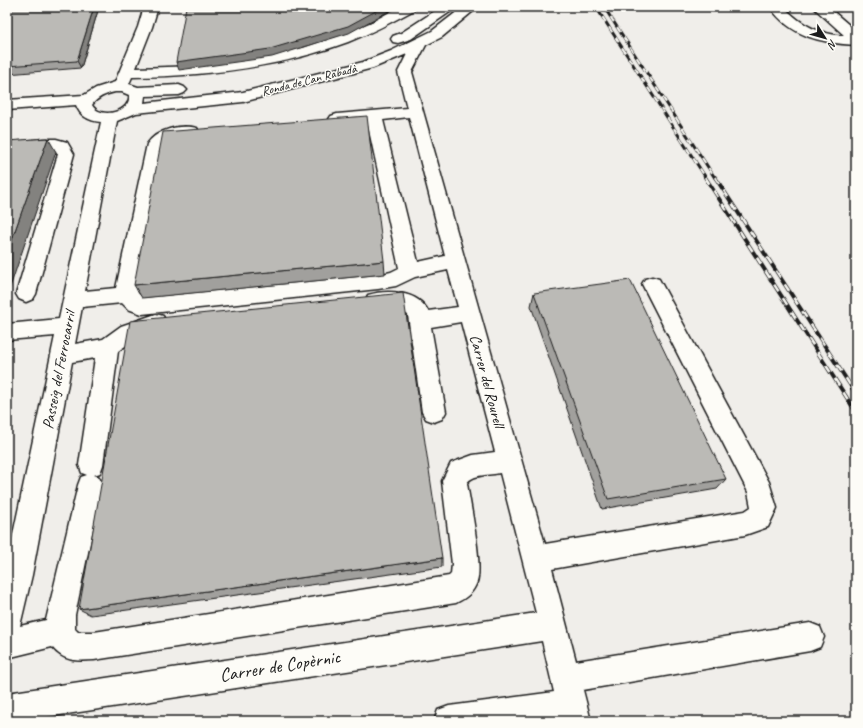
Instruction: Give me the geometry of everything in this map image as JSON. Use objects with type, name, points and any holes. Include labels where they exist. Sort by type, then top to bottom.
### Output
[{"type":"street","points":[[123,80],[145,27],[151,7]]},
{"type":"street","points":[[123,80],[206,70],[286,56],[343,39],[390,19],[409,7]]},
{"type":"street","name":"Ronda de Can Rabadà","points":[[7,117],[88,105],[98,92],[123,80],[136,92],[229,87],[299,71],[373,49],[406,36],[450,7]]},
{"type":"street","name":"Ronda de Can Rabadà","points":[[88,105],[94,116],[110,117],[120,115],[132,109],[243,97],[368,65],[420,44],[437,34],[471,7]]},
{"type":"street","points":[[777,7],[796,26],[828,39],[855,36]]},
{"type":"street","points":[[792,7],[810,25],[808,31]]},
{"type":"street","points":[[820,7],[855,36]]},
{"type":"street","name":"Carrer del Rourell","points":[[420,44],[405,72],[553,625],[571,701]]},
{"type":"street","points":[[132,109],[138,102],[139,96],[136,92]]},
{"type":"street","name":"Ronda de Can Rabadà","points":[[7,105],[88,105]]},
{"type":"street","points":[[318,121],[415,112]]},
{"type":"street","points":[[374,116],[410,271]]},
{"type":"street","name":"Passeig del Ferrocarril","points":[[7,623],[12,576],[74,300],[110,117]]},
{"type":"street","points":[[208,130],[168,134],[159,138],[155,144],[126,288],[127,295],[132,302],[142,306],[378,282],[396,279],[410,271],[455,260]]},
{"type":"street","points":[[7,148],[50,144],[60,146],[64,149],[66,154],[26,294]]},
{"type":"street","points":[[535,559],[745,523],[759,518],[764,508],[760,490],[652,284]]},
{"type":"street","points":[[74,300],[127,295]]},
{"type":"street","points":[[62,355],[108,347],[140,326],[158,321],[381,300],[398,300],[410,304],[418,311],[434,412]]},
{"type":"street","points":[[419,321],[469,313]]},
{"type":"street","points":[[7,332],[68,327]]},
{"type":"street","points":[[108,347],[91,475],[60,615],[59,632],[72,647],[94,646],[456,589],[464,580],[465,564],[454,481],[460,471],[473,466],[509,461]]},
{"type":"street","name":"Carrer de Copèrnic","points":[[7,708],[553,625]]},
{"type":"street","points":[[7,644],[59,632]]},
{"type":"street","points":[[449,721],[571,701],[810,637]]},
{"type":"path","points":[[851,7],[856,12]]},
{"type":"building","points":[[7,7],[94,7],[77,61],[7,66]]},
{"type":"building","points":[[186,7],[383,7],[348,26],[270,49],[176,62]]},
{"type":"building","points":[[367,116],[384,261],[134,285],[163,132]]},
{"type":"building","points":[[48,138],[7,253],[7,141]]},
{"type":"building","points":[[630,280],[726,479],[608,499],[534,293]]},
{"type":"building","points":[[403,293],[442,558],[79,609],[130,321]]},
{"type":"railway","points":[[596,7],[706,178]]},
{"type":"railway","points":[[604,7],[715,178]]},
{"type":"railway","points":[[705,177],[856,412]]},
{"type":"railway","points":[[715,177],[856,394]]}]
